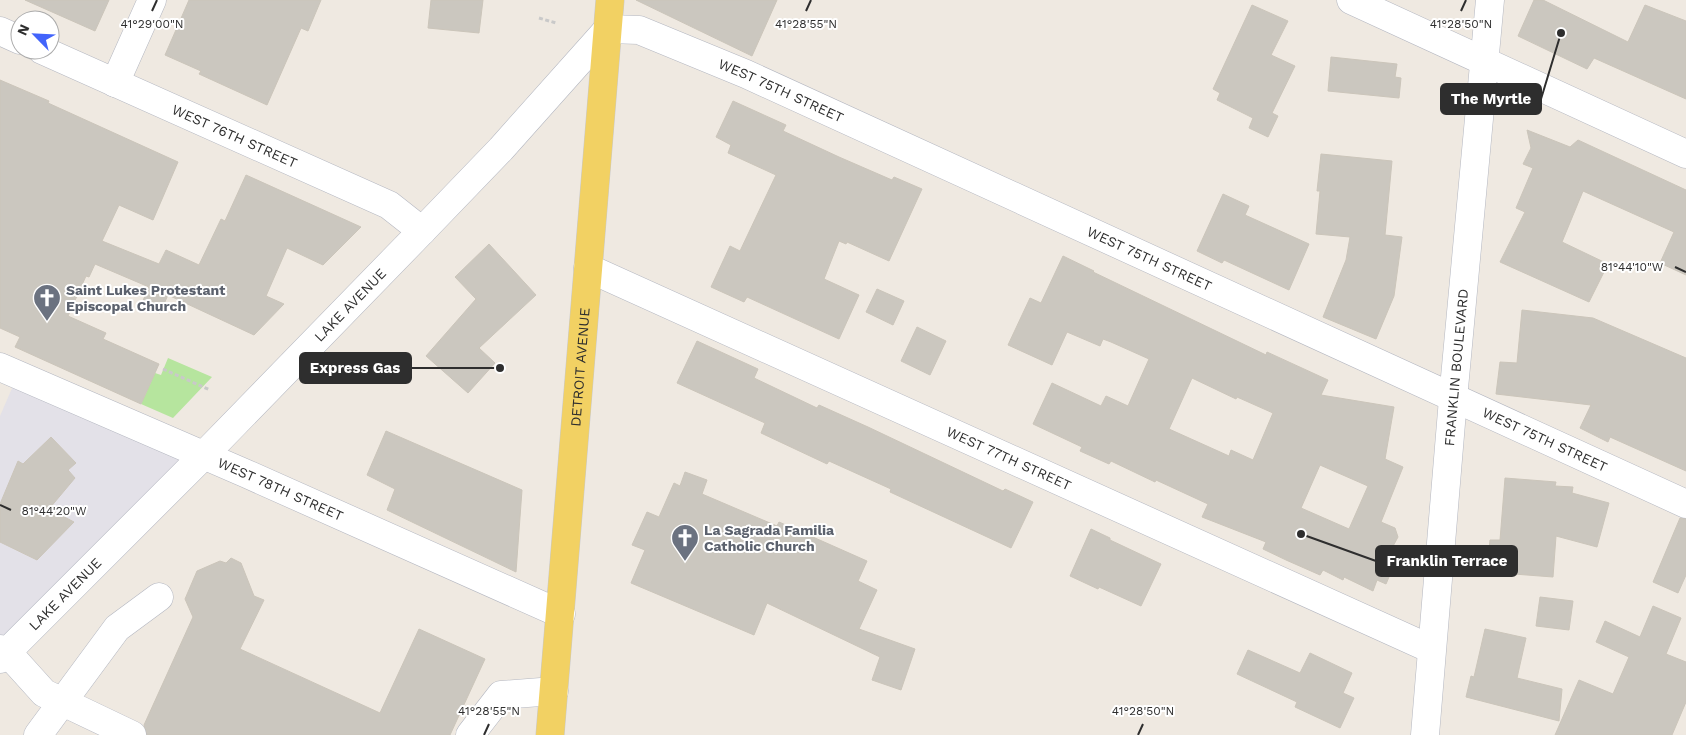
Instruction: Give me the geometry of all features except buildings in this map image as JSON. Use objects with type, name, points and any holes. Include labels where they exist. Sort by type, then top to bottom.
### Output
[{"type":"main road","name":"DETROIT AVENUE","points":[[550,735],[610,0]]},
{"type":"street","points":[[115,83],[152,0]]},
{"type":"street","points":[[1351,0],[1686,154]]},
{"type":"street","name":"FRANKLIN BOULEVARD","points":[[1425,735],[1453,399],[1490,0]]},
{"type":"street","name":"LAKE AVENUE","points":[[2,653],[204,455],[422,231],[508,142],[608,29]]},
{"type":"street","name":"WEST 75TH STREET","points":[[608,29],[639,30],[746,74],[1686,504]]},
{"type":"street","name":"WEST 76TH STREET","points":[[60,58],[389,205],[422,231]]},
{"type":"street","name":"WEST 77TH STREET","points":[[588,268],[1431,649]]},
{"type":"street","name":"WEST 78TH STREET","points":[[0,367],[204,455],[561,614]]},
{"type":"street","points":[[45,733],[63,702],[117,628],[160,597]]},
{"type":"street","points":[[2,653],[44,693],[132,735]]},
{"type":"street","points":[[470,735],[501,695],[554,691]]},
{"type":"path","points":[[539,18],[556,23]]},
{"type":"path","points":[[163,369],[210,390]]},
{"type":"shaded area","points":[[16,379],[194,457],[0,655],[0,416]]},
{"type":"green space","points":[[168,358],[212,377],[173,418],[141,404],[155,373],[161,375]]},
{"type":"place","name":"The Myrtle","points":[[1561,33]]},
{"type":"place","name":"Saint Lukes Protestant Episcopal Church","points":[[47,322]]},
{"type":"place","name":"Express Gas","points":[[500,368]]},
{"type":"place","name":"Franklin Terrace","points":[[1301,534]]},
{"type":"place","name":"La Sagrada Familia Catholic Church","points":[[685,562]]}]
